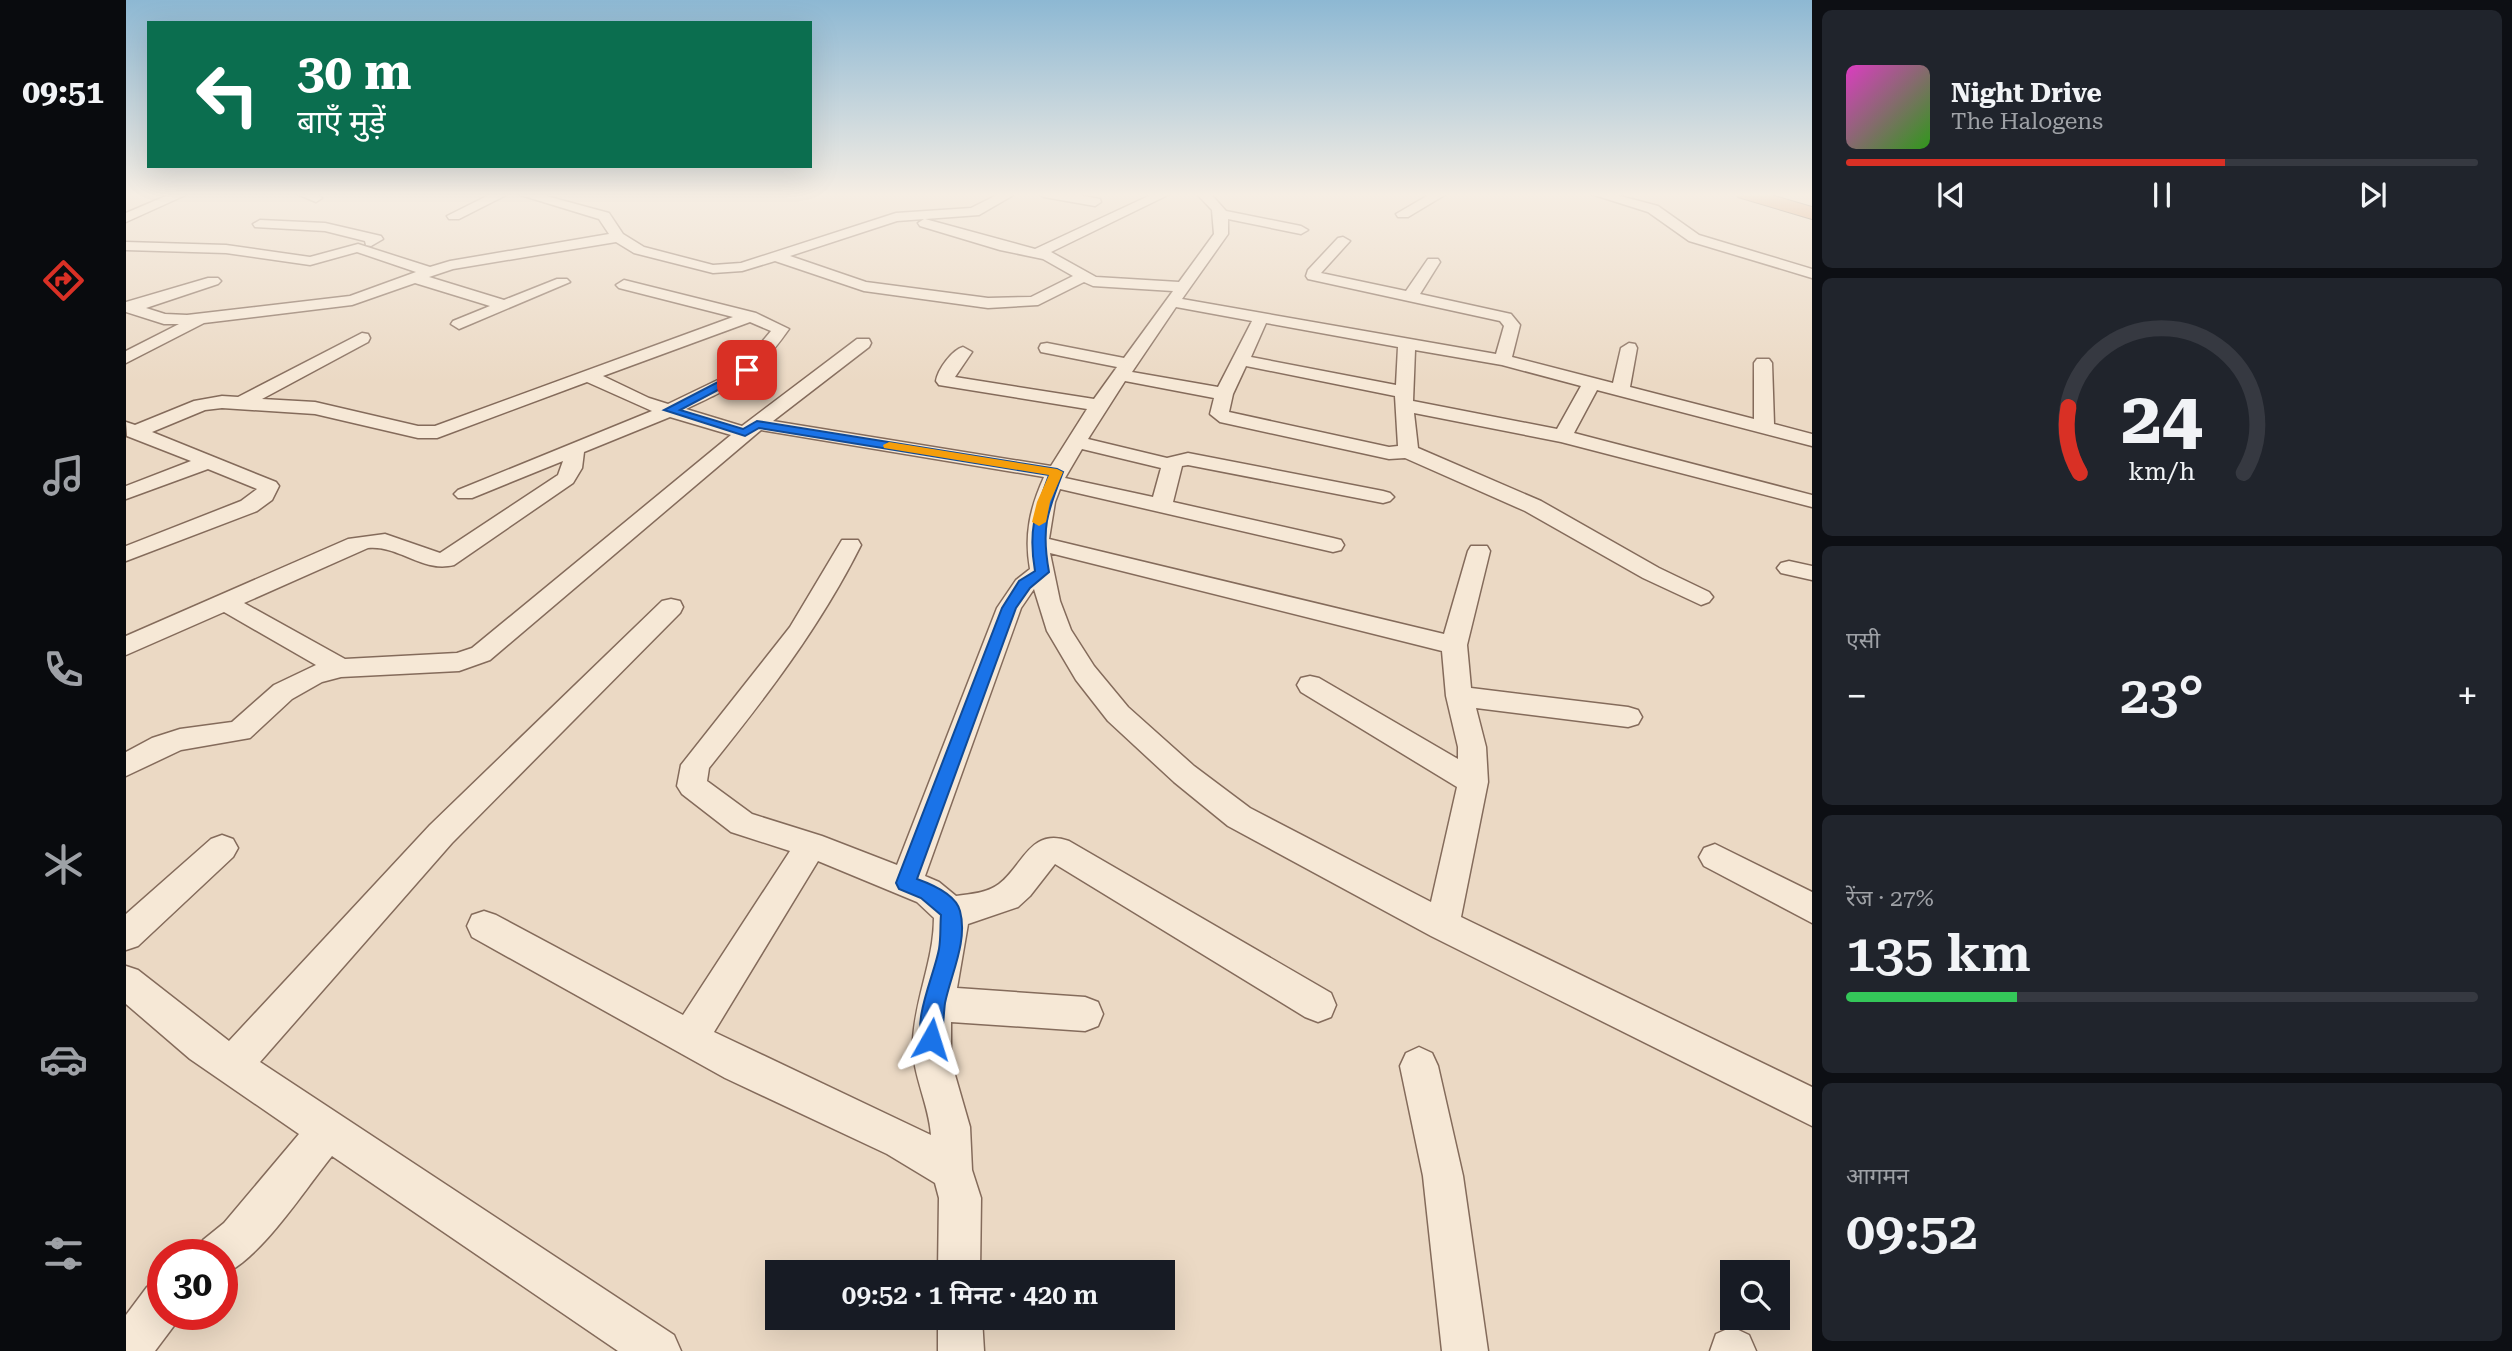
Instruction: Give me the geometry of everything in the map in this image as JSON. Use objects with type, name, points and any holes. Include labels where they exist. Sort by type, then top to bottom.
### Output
[{"type":"street","points":[[207,265],[238,256]]},
{"type":"street","points":[[278,256],[310,261],[327,256]]},
{"type":"street","points":[[375,256],[503,305]]},
{"type":"street","points":[[126,358],[201,319],[262,304],[367,297],[461,263],[503,256]]},
{"type":"street","points":[[663,256],[720,270],[735,269],[775,256]]},
{"type":"street","points":[[775,256],[864,286],[988,303],[1020,304],[1042,299],[1061,285],[1083,277]]},
{"type":"street","points":[[1044,256],[1056,259],[1083,277],[1109,284],[1178,295],[1261,318],[1503,360],[1812,440]]},
{"type":"street","points":[[1205,256],[1099,405],[1054,477],[1040,516],[1037,543],[1042,572],[1059,631],[1085,673],[1118,713],[1184,774],[1239,817],[1443,925],[1812,1107]]},
{"type":"street","points":[[1329,256],[1313,276],[1509,319],[1512,325],[1503,360]]},
{"type":"street","points":[[1755,256],[1812,274]]},
{"type":"street","points":[[1410,297],[1433,262]]},
{"type":"street","points":[[128,308],[213,281]]},
{"type":"street","points":[[459,324],[562,282]]},
{"type":"street","points":[[465,494],[670,410],[747,370],[780,331],[777,325],[751,316],[624,285]]},
{"type":"street","points":[[128,308],[164,319],[201,319]]},
{"type":"street","points":[[130,430],[201,405],[241,403],[315,408],[431,433],[751,316]]},
{"type":"street","points":[[1261,318],[1224,394],[1218,412],[1227,418],[1389,453],[1407,451],[1533,506],[1651,573],[1701,597]]},
{"type":"street","points":[[136,334],[164,319]]},
{"type":"street","points":[[241,403],[362,338]]},
{"type":"street","points":[[126,765],[162,746],[180,740],[231,735],[240,731],[296,682],[341,668],[459,662],[481,654],[751,428],[863,343]]},
{"type":"street","points":[[1407,344],[1404,398],[1407,451]]},
{"type":"street","points":[[1047,348],[1224,394]]},
{"type":"street","points":[[1619,390],[1629,348]]},
{"type":"street","points":[[963,352],[946,375],[945,382],[1099,405]]},
{"type":"street","points":[[1240,359],[1563,436],[1812,501]]},
{"type":"street","points":[[1763,363],[1765,427]]},
{"type":"street","points":[[590,377],[614,391],[670,410],[751,428],[1054,477],[1161,506],[1333,545]]},
{"type":"street","points":[[1563,436],[1591,383]]},
{"type":"street","points":[[126,554],[250,506],[269,491],[269,486],[264,483],[130,430]]},
{"type":"street","points":[[1076,442],[1172,465]]},
{"type":"street","points":[[126,646],[340,550],[371,541],[389,542],[430,560],[446,560],[566,479],[572,468],[574,449]]},
{"type":"street","points":[[1161,506],[1172,465],[1175,461],[1188,459],[1383,497]]},
{"type":"street","points":[[126,493],[210,461]]},
{"type":"street","points":[[1037,543],[1454,645]]},
{"type":"street","points":[[850,545],[828,591],[803,629],[695,765],[692,786],[742,823],[811,845],[928,892],[951,912]]},
{"type":"street","points":[[1443,925],[1473,782],[1472,747],[1459,696],[1454,645],[1479,551]]},
{"type":"street","points":[[906,883],[1009,608],[1024,585],[1042,572]]},
{"type":"street","points":[[224,602],[341,668]]},
{"type":"street","points":[[232,1065],[441,834],[671,607]]},
{"type":"street","points":[[1310,685],[1473,782]]},
{"type":"street","points":[[1459,696],[1628,717]]},
{"type":"street","points":[[689,1038],[811,845]]},
{"type":"street","points":[[126,935],[222,848]]},
{"type":"street","points":[[951,912],[980,907],[1014,892],[1041,855],[1059,850],[1318,1004]]},
{"type":"street","points":[[1715,857],[1812,908]]},
{"type":"street","points":[[951,912],[950,948],[934,1004],[932,1065],[950,1127],[952,1170],[960,1198],[959,1260]]},
{"type":"street","points":[[484,926],[738,1065],[930,1155],[952,1170]]},
{"type":"street","points":[[126,982],[203,1046],[658,1351]]},
{"type":"street","points":[[934,1004],[1085,1014]]},
{"type":"street","points":[[1419,1066],[1443,1176],[1465,1351]]},
{"type":"street","points":[[238,1239],[328,1130]]},
{"type":"street","points":[[127,1351],[147,1324]]},
{"type":"street","points":[[960,1330],[961,1351]]},
{"type":"slow traffic","points":[[889,445],[1057,472],[1039,522]]},
{"type":"route","points":[[747,370],[670,410],[745,433],[757,424],[1057,472],[1040,516],[1037,543],[1042,572],[1024,585],[1009,608],[906,883],[942,901],[951,912],[950,948],[934,1004],[931,1039]]}]
